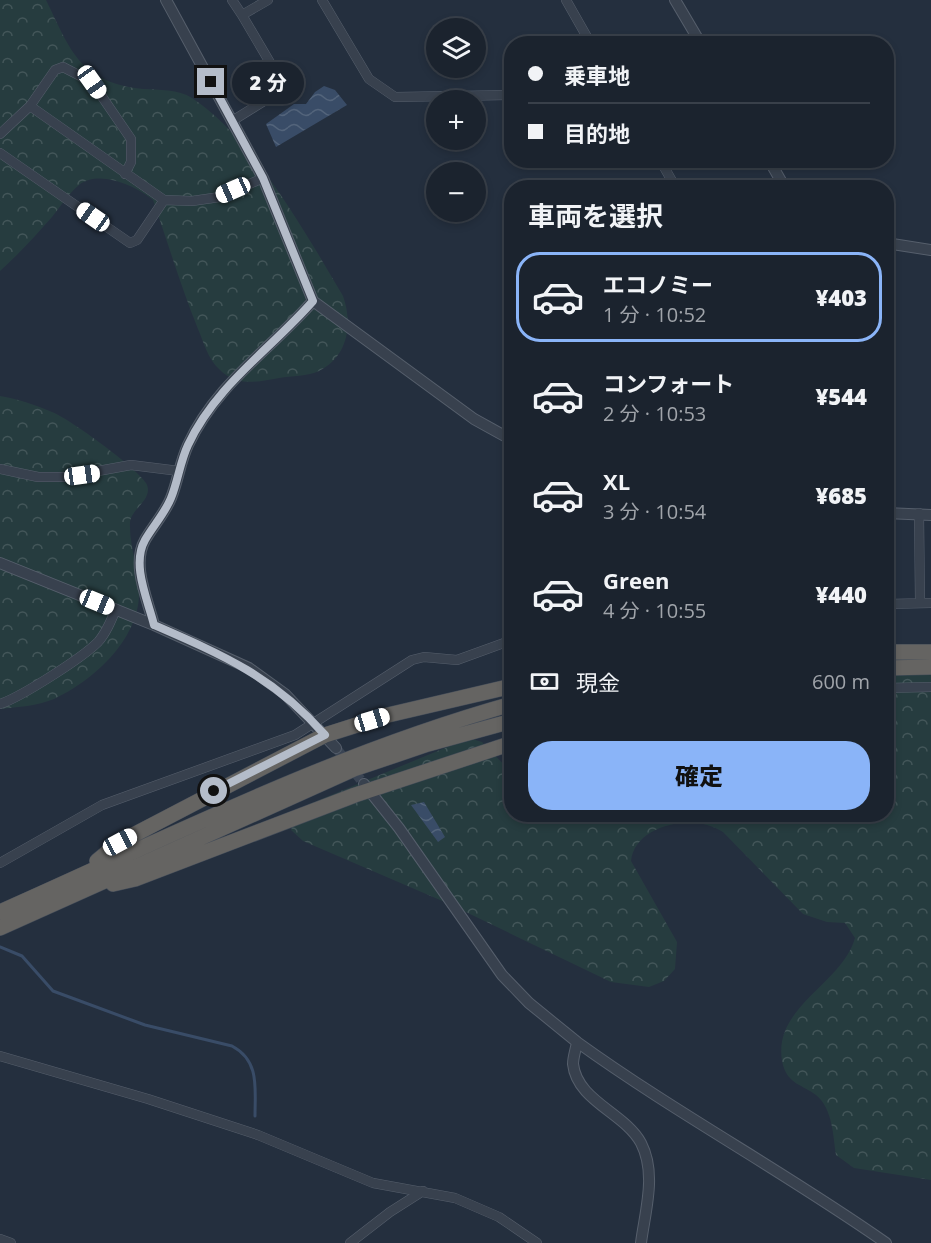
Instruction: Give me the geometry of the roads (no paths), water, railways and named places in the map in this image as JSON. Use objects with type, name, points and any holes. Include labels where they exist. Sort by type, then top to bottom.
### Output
[{"type":"highway","points":[[894,652],[931,652]]},
{"type":"highway","points":[[894,668],[931,667]]},
{"type":"highway","points":[[81,874],[120,842],[325,735],[388,715],[504,688]]},
{"type":"highway","points":[[0,912],[335,762],[435,726],[504,706]]},
{"type":"highway","points":[[0,928],[354,769],[428,744],[504,724]]},
{"type":"highway","points":[[90,888],[135,879],[367,788],[504,745]]},
{"type":"street","points":[[166,0],[263,178],[313,301],[474,419],[504,436]]},
{"type":"street","points":[[232,0],[285,88],[232,121]]},
{"type":"street","points":[[242,15],[268,0]]},
{"type":"street","points":[[322,0],[369,79],[395,97],[504,95]]},
{"type":"street","points":[[566,0],[586,36]]},
{"type":"street","points":[[675,0],[696,36]]},
{"type":"street","points":[[0,134],[30,106],[55,70],[63,67],[92,82],[130,139],[131,162],[125,174]]},
{"type":"street","points":[[30,106],[164,200],[192,201],[220,196],[263,178]]},
{"type":"street","points":[[0,153],[130,243],[137,240],[164,200]]},
{"type":"street","points":[[894,244],[931,250]]},
{"type":"street","points":[[154,625],[140,567],[140,555],[144,542],[172,496],[178,471],[188,446],[203,419],[231,380],[295,322],[313,301]]},
{"type":"street","points":[[0,469],[38,477],[65,477],[131,465],[178,471]]},
{"type":"street","points":[[894,513],[931,515]]},
{"type":"street","points":[[919,513],[920,603]]},
{"type":"street","points":[[0,563],[154,625],[249,668],[285,694],[336,748]]},
{"type":"street","points":[[894,604],[931,603]]},
{"type":"street","points":[[0,704],[23,694],[98,642],[110,625],[116,609]]},
{"type":"street","points":[[0,863],[102,805],[295,735],[412,660],[424,657],[457,660],[504,643]]},
{"type":"street","points":[[894,688],[931,687]]},
{"type":"street","points":[[367,788],[502,975],[529,1003],[577,1042],[633,1082],[821,1197],[886,1243]]},
{"type":"street","points":[[577,1042],[573,1064],[577,1078],[585,1090],[633,1132],[642,1144],[650,1181],[641,1243]]},
{"type":"street","points":[[0,1056],[148,1099],[258,1135],[373,1183],[455,1197],[499,1217],[537,1243]]},
{"type":"street","points":[[350,1243],[390,1212],[423,1191]]},
{"type":"street","points":[[0,1239],[11,1243]]},
{"type":"water","points":[[324,86],[335,90],[347,105],[276,147],[266,124],[294,104],[306,104],[315,92]]},
{"type":"water","points":[[424,802],[445,837],[438,842],[411,805]]},
{"type":"waterway","points":[[0,947],[22,956],[53,991],[145,1025],[232,1046],[241,1052],[252,1067],[255,1086],[255,1116]]},
{"type":"tunnel","points":[[336,748],[364,784]]}]
